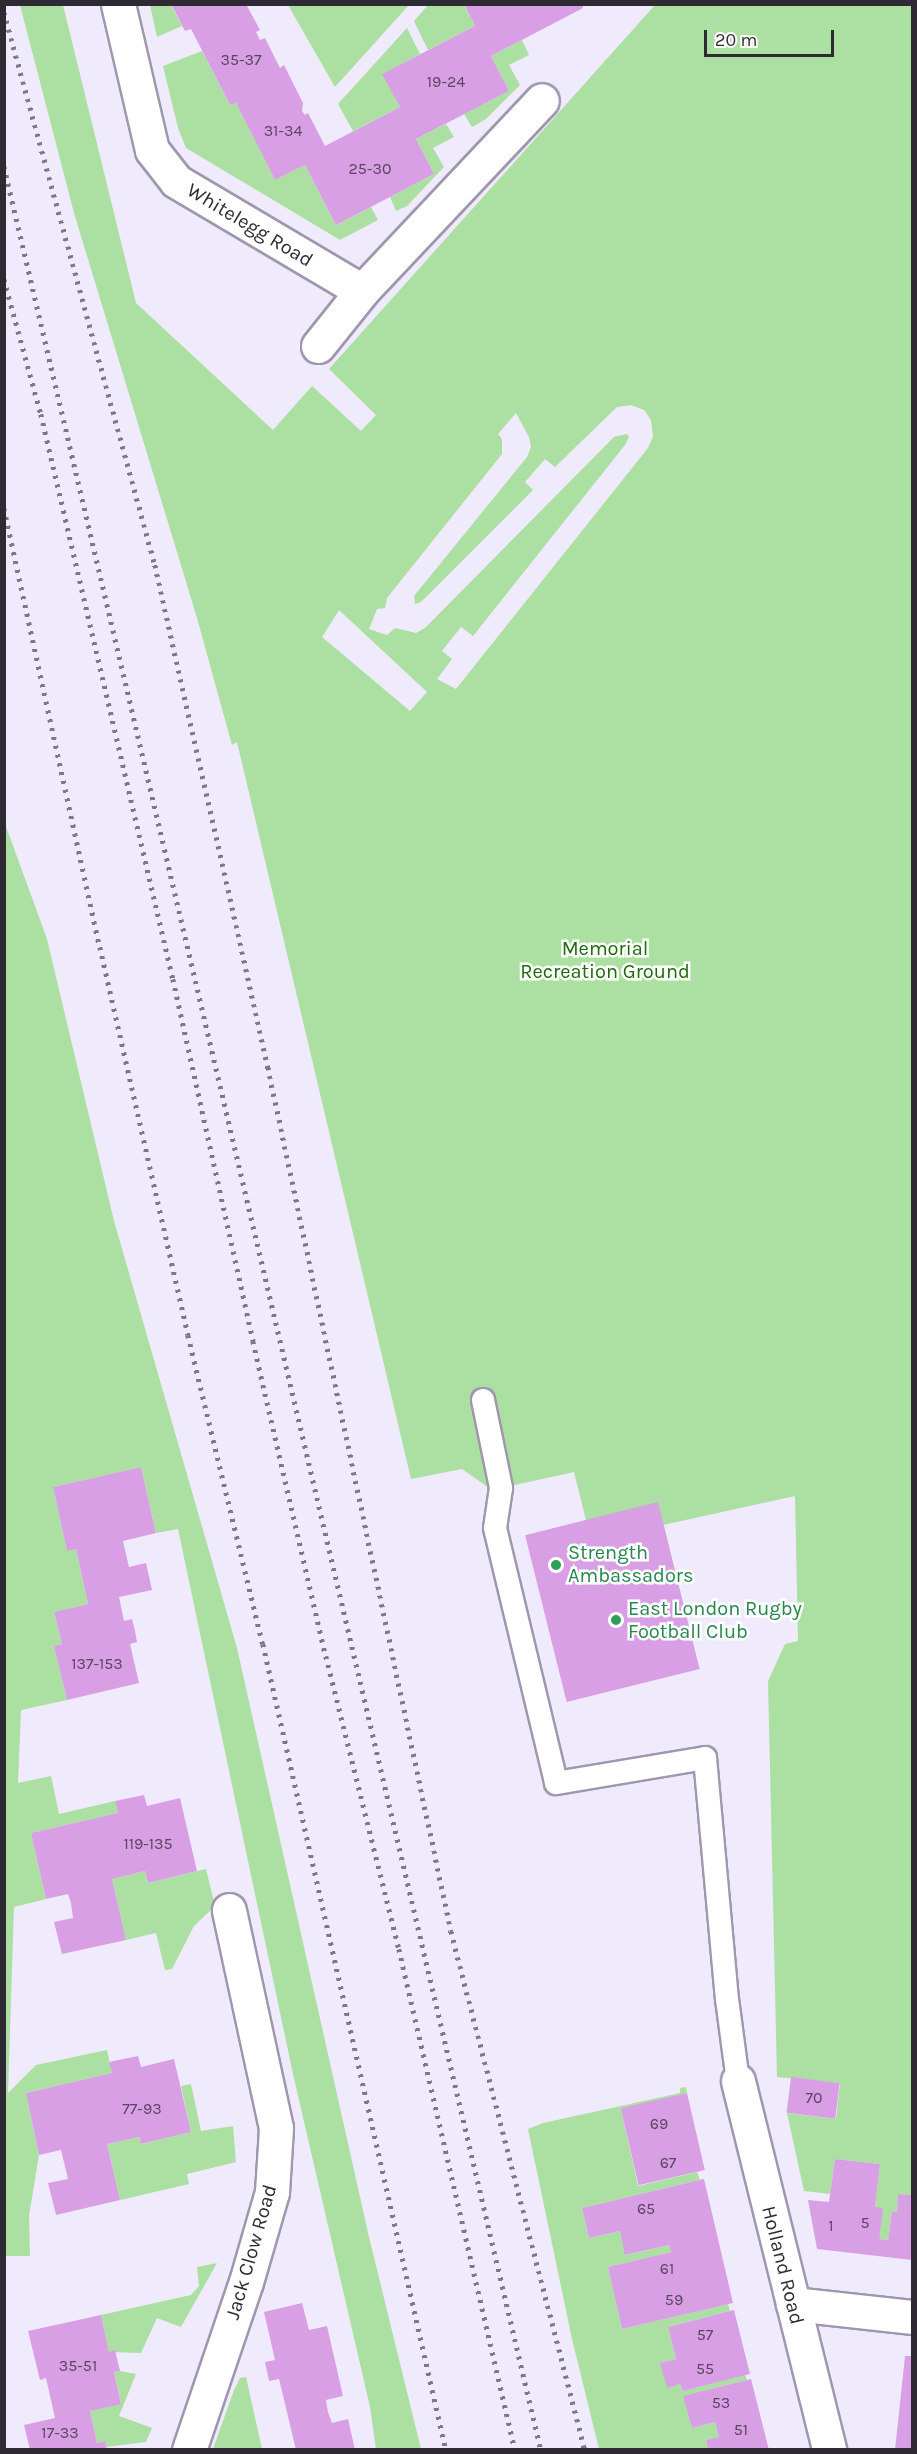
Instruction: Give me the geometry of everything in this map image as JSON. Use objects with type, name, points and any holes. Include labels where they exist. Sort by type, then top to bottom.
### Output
[{"type":"street","name":"Whitelegg Road","points":[[118,4],[152,150],[176,181],[362,291]]},
{"type":"street","points":[[318,346],[362,291],[542,100]]},
{"type":"street","name":"Jack Clow Road","points":[[189,2450],[246,2282],[272,2192],[276,2128],[229,1910]]},
{"type":"street","name":"Holland Road","points":[[738,2081],[829,2450]]},
{"type":"street","points":[[793,2304],[912,2317]]},
{"type":"lane","points":[[483,1400],[501,1488],[495,1528],[556,1783],[705,1758],[727,1999],[738,2081]]},
{"type":"green space","name":"Memorial Recreation Ground","points":[[20,5],[63,5],[136,303],[273,430],[312,386],[361,431],[376,415],[329,369],[655,5],[912,5],[912,2195],[898,2194],[897,2212],[892,2211],[888,2240],[879,2239],[875,2207],[880,2164],[835,2159],[830,2194],[804,2191],[787,2113],[836,2119],[840,2083],[777,2077],[768,1681],[785,1644],[798,1641],[795,1496],[663,1525],[586,1520],[574,1472],[492,1490],[462,1469],[411,1479],[237,742],[232,745],[197,618],[74,213]],"holes":[[[631,405],[644,410],[651,420],[653,437],[648,448],[456,689],[437,679],[452,659],[442,651],[461,627],[473,636],[625,445],[629,437],[627,434],[614,437],[425,628],[416,633],[395,628],[387,635],[369,629],[377,609],[385,608],[387,598],[502,454],[502,439],[498,434],[516,413],[529,437],[531,447],[527,457],[414,596],[415,604],[421,602],[533,490],[525,482],[545,459],[555,467],[617,407]],[[339,610],[427,692],[410,711],[322,637]]]},
{"type":"green space","points":[[150,5],[171,5],[182,26],[157,37]]},
{"type":"green space","points":[[288,5],[409,5],[335,87]]},
{"type":"green space","points":[[428,5],[464,5],[475,26],[428,50],[414,21]]},
{"type":"green space","points":[[407,28],[420,54],[383,74],[400,107],[353,131],[338,104]]},
{"type":"green space","points":[[522,40],[529,55],[509,65],[520,85],[486,119],[472,127],[464,114],[509,91],[491,56]]},
{"type":"green space","points":[[202,51],[230,105],[236,103],[275,180],[305,165],[336,225],[371,207],[378,220],[340,240],[186,148],[178,128],[163,66]]},
{"type":"green space","points":[[446,124],[454,137],[433,148],[444,167],[407,206],[396,211],[390,197],[434,174],[416,139]]},
{"type":"green space","points":[[4,821],[47,939],[114,1221],[237,1648],[369,2237],[421,2449],[376,2449],[370,2407],[293,2074],[178,1529],[156,1533],[141,1467],[53,1487],[67,1551],[76,1549],[88,1604],[54,1612],[62,1644],[54,1646],[67,1700],[21,1710],[18,1783],[51,1776],[59,1814],[115,1801],[118,1813],[31,1833],[46,1899],[14,1907],[8,2093],[36,2065],[107,2050],[112,2073],[26,2093],[39,2155],[29,2216],[30,2256],[5,2256]]},
{"type":"green space","points":[[206,1869],[215,1906],[194,1926],[172,1969],[165,1970],[156,1933],[126,1940],[112,1879],[145,1871],[148,1883]]},
{"type":"green space","points":[[191,2084],[201,2131],[233,2126],[236,2162],[187,2174],[189,2184],[120,2200],[107,2144],[140,2137],[142,2144],[191,2132],[181,2086]]},
{"type":"green space","points":[[686,2087],[687,2093],[621,2109],[638,2186],[697,2172],[700,2180],[582,2208],[589,2238],[620,2231],[626,2255],[669,2245],[671,2252],[608,2267],[622,2329],[728,2304],[730,2311],[668,2327],[676,2359],[661,2363],[667,2387],[680,2384],[683,2391],[745,2375],[747,2380],[684,2396],[692,2428],[715,2422],[719,2437],[706,2440],[708,2449],[599,2449],[572,2339],[528,2129],[543,2123],[680,2093],[680,2088]]},
{"type":"green space","points":[[217,2263],[181,2327],[157,2318],[141,2353],[109,2352],[101,2315],[191,2295],[199,2286],[197,2267]]},
{"type":"green space","points":[[114,2372],[136,2374],[119,2416],[152,2428],[146,2442],[106,2447],[105,2441],[97,2443],[90,2411],[121,2403]]},
{"type":"green space","points":[[246,2377],[262,2449],[213,2449],[234,2390],[240,2378]]},
{"type":"building","points":[[171,4],[246,4],[260,30],[256,32],[260,40],[265,38],[280,68],[284,65],[303,103],[302,111],[305,115],[308,113],[325,146],[400,107],[382,74],[475,26],[464,4],[582,4],[583,8],[491,56],[509,91],[416,139],[434,174],[336,225],[305,165],[275,180],[236,103],[230,105],[191,29],[185,31]]},
{"type":"building","points":[[141,1467],[156,1533],[123,1541],[129,1567],[146,1563],[152,1590],[119,1597],[124,1621],[132,1619],[135,1631],[137,1642],[130,1644],[139,1683],[67,1700],[54,1646],[62,1644],[54,1612],[88,1604],[76,1549],[67,1551],[53,1487]]},
{"type":"building","name":"East London Rugby Football Club","points":[[658,1502],[700,1669],[567,1702],[525,1535]]},
{"type":"building","points":[[144,1795],[147,1806],[180,1798],[197,1871],[148,1883],[145,1871],[112,1879],[126,1940],[62,1954],[54,1922],[73,1918],[71,1903],[68,1894],[46,1899],[31,1833],[118,1813],[115,1801]]},
{"type":"building","points":[[138,2056],[141,2067],[174,2059],[191,2132],[141,2144],[140,2137],[107,2144],[120,2200],[56,2215],[48,2183],[68,2179],[61,2150],[39,2155],[26,2093],[112,2073],[109,2062]]},
{"type":"building","points":[[791,2077],[840,2083],[835,2119],[787,2113]]},
{"type":"building","points":[[687,2093],[705,2170],[639,2185],[621,2108]]},
{"type":"building","points":[[835,2159],[880,2164],[875,2207],[883,2208],[879,2239],[888,2240],[892,2211],[897,2212],[898,2194],[912,2195],[912,2260],[817,2249],[808,2200],[829,2202]]},
{"type":"building","points":[[704,2179],[733,2303],[622,2329],[608,2267],[671,2252],[669,2245],[625,2255],[620,2231],[589,2238],[582,2208]]},
{"type":"building","points":[[302,2303],[309,2330],[327,2326],[343,2396],[326,2400],[328,2412],[332,2423],[348,2419],[355,2450],[296,2450],[279,2379],[269,2381],[265,2362],[275,2360],[264,2312]]},
{"type":"building","points":[[734,2310],[750,2374],[683,2391],[680,2384],[667,2388],[660,2363],[676,2359],[668,2327]]},
{"type":"building","points":[[101,2315],[109,2352],[115,2350],[120,2371],[114,2372],[121,2404],[90,2411],[97,2443],[105,2441],[107,2450],[30,2450],[24,2425],[55,2418],[46,2378],[40,2380],[28,2331]]},
{"type":"building","points":[[905,2356],[912,2356],[912,2450],[895,2450]]},
{"type":"building","points":[[751,2379],[769,2450],[708,2450],[706,2440],[719,2437],[715,2422],[692,2428],[683,2396]]},
{"type":"railway","points":[[4,12],[155,565],[268,1067],[451,1931],[585,2450]]},
{"type":"railway","points":[[4,166],[541,2450]]},
{"type":"railway","points":[[4,279],[41,414],[173,979],[326,1656],[399,1949],[515,2450]]},
{"type":"railway","points":[[4,508],[188,1335],[263,1644],[446,2450]]},
{"type":"place","name":"Strength Ambassadors","points":[[556,1565]]},
{"type":"place","name":"East London Rugby Football Club","points":[[616,1620]]}]
